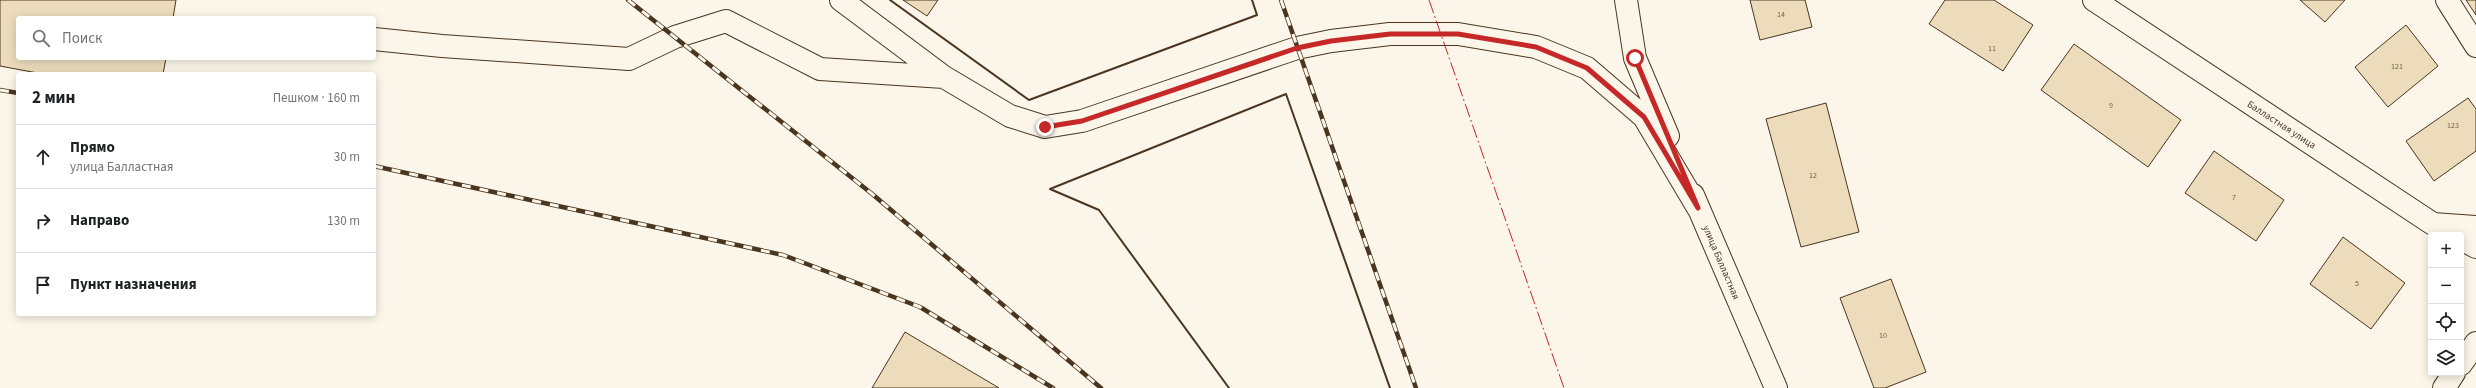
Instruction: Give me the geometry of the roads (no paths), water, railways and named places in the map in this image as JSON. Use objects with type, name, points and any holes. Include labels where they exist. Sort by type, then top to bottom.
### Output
[{"type":"street","points":[[841,0],[944,77],[1010,116],[1045,127],[1082,121],[1297,48],[1331,41],[1390,34],[1458,34],[1536,47],[1587,68],[1644,117],[1698,208]]},
{"type":"street","name":"улица Балластная","points":[[1626,0],[1635,58],[1776,388]]},
{"type":"street","name":"Балластная улица","points":[[2094,0],[2433,224],[2448,232]]},
{"type":"street","points":[[2448,0],[2476,46]]},
{"type":"street","points":[[376,39],[442,46],[629,58],[675,37],[726,21],[820,69],[944,77]]},
{"type":"street","points":[[2433,224],[2476,226]]},
{"type":"street","points":[[2464,241],[2476,247]]},
{"type":"street","points":[[2464,360],[2476,343]]},
{"type":"street","points":[[2444,388],[2452,376]]},
{"type":"railway","points":[[628,0],[871,193],[1101,388]]},
{"type":"railway","points":[[1281,0],[1416,388]]},
{"type":"railway","points":[[0,90],[16,93]]},
{"type":"railway","points":[[376,166],[783,255],[920,307],[1053,388]]}]
